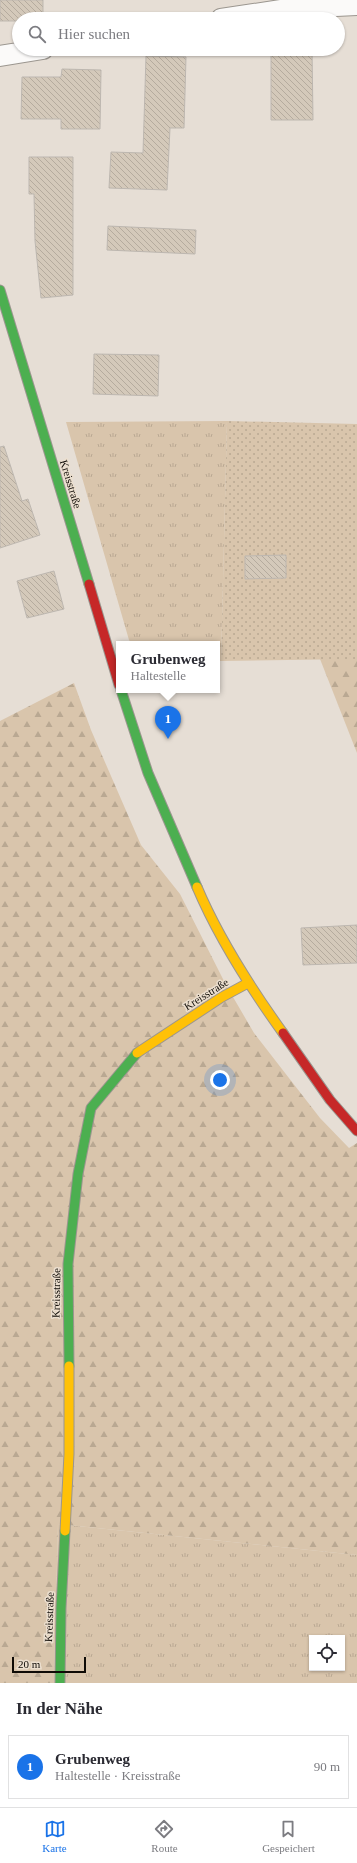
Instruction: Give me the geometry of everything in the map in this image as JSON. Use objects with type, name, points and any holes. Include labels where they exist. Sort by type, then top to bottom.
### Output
[{"type":"street","points":[[267,12],[294,8],[357,5]]},
{"type":"street","points":[[0,56],[12,54]]},
{"type":"street","name":"Kreisstraße","points":[[0,290],[116,675]]},
{"type":"street","points":[[122,693],[148,773],[205,906],[248,983],[330,1100],[357,1131]]},
{"type":"street","name":"Kreisstraße","points":[[60,1683],[61,1608],[69,1454],[68,1264],[78,1174],[91,1108],[138,1052],[222,997],[248,983]]},
{"type":"green space","points":[[227,421],[221,661],[220,641],[129,640],[66,422]]},
{"type":"green space","points":[[227,421],[357,424],[357,659],[221,661]]},
{"type":"green space","points":[[320,659],[357,659],[357,753]]},
{"type":"green space","points":[[74,683],[91,730],[141,845],[180,894],[226,985],[254,1033],[320,1118],[349,1148],[357,1143],[357,1555],[58,1524],[54,1683],[0,1683],[0,721]]},
{"type":"green space","points":[[58,1524],[357,1555],[357,1683],[54,1683]]},
{"type":"building","points":[[0,0],[43,0],[43,12],[12,12],[12,21],[0,21]]},
{"type":"building","points":[[146,56],[186,57],[184,128],[170,128],[167,190],[109,188],[111,152],[143,153]]},
{"type":"building","points":[[271,56],[312,56],[313,120],[271,120]]},
{"type":"building","points":[[62,69],[101,70],[100,129],[61,129],[61,119],[21,119],[22,77],[61,77]]},
{"type":"building","points":[[29,157],[73,157],[73,295],[41,298],[35,241],[34,194],[29,194]]},
{"type":"building","points":[[108,226],[196,230],[195,254],[107,250]]},
{"type":"building","points":[[94,354],[159,355],[158,396],[93,394]]},
{"type":"building","points":[[4,446],[22,501],[28,499],[40,535],[0,548],[0,447]]},
{"type":"building","points":[[286,555],[286,578],[245,579],[245,556]]},
{"type":"building","points":[[54,571],[64,609],[27,618],[17,581]]},
{"type":"building","points":[[357,925],[357,963],[303,965],[301,928]]},
{"type":"traffic: fast","points":[[0,290],[89,584]]},
{"type":"traffic: fast","points":[[122,693],[148,773],[197,887]]},
{"type":"traffic: fast","points":[[69,1366],[68,1264],[78,1174],[91,1108],[137,1053]]},
{"type":"traffic: fast","points":[[60,1683],[61,1608],[65,1531]]},
{"type":"traffic: slow","points":[[197,887],[225,944],[283,1033]]},
{"type":"traffic: slow","points":[[137,1053],[222,997],[248,983]]},
{"type":"traffic: slow","points":[[65,1531],[69,1454],[69,1366]]},
{"type":"traffic: jam","points":[[89,584],[116,675]]},
{"type":"traffic: jam","points":[[283,1033],[330,1100],[357,1131]]},
{"type":"place","name":"Grubenweg","points":[[168,739]]}]
